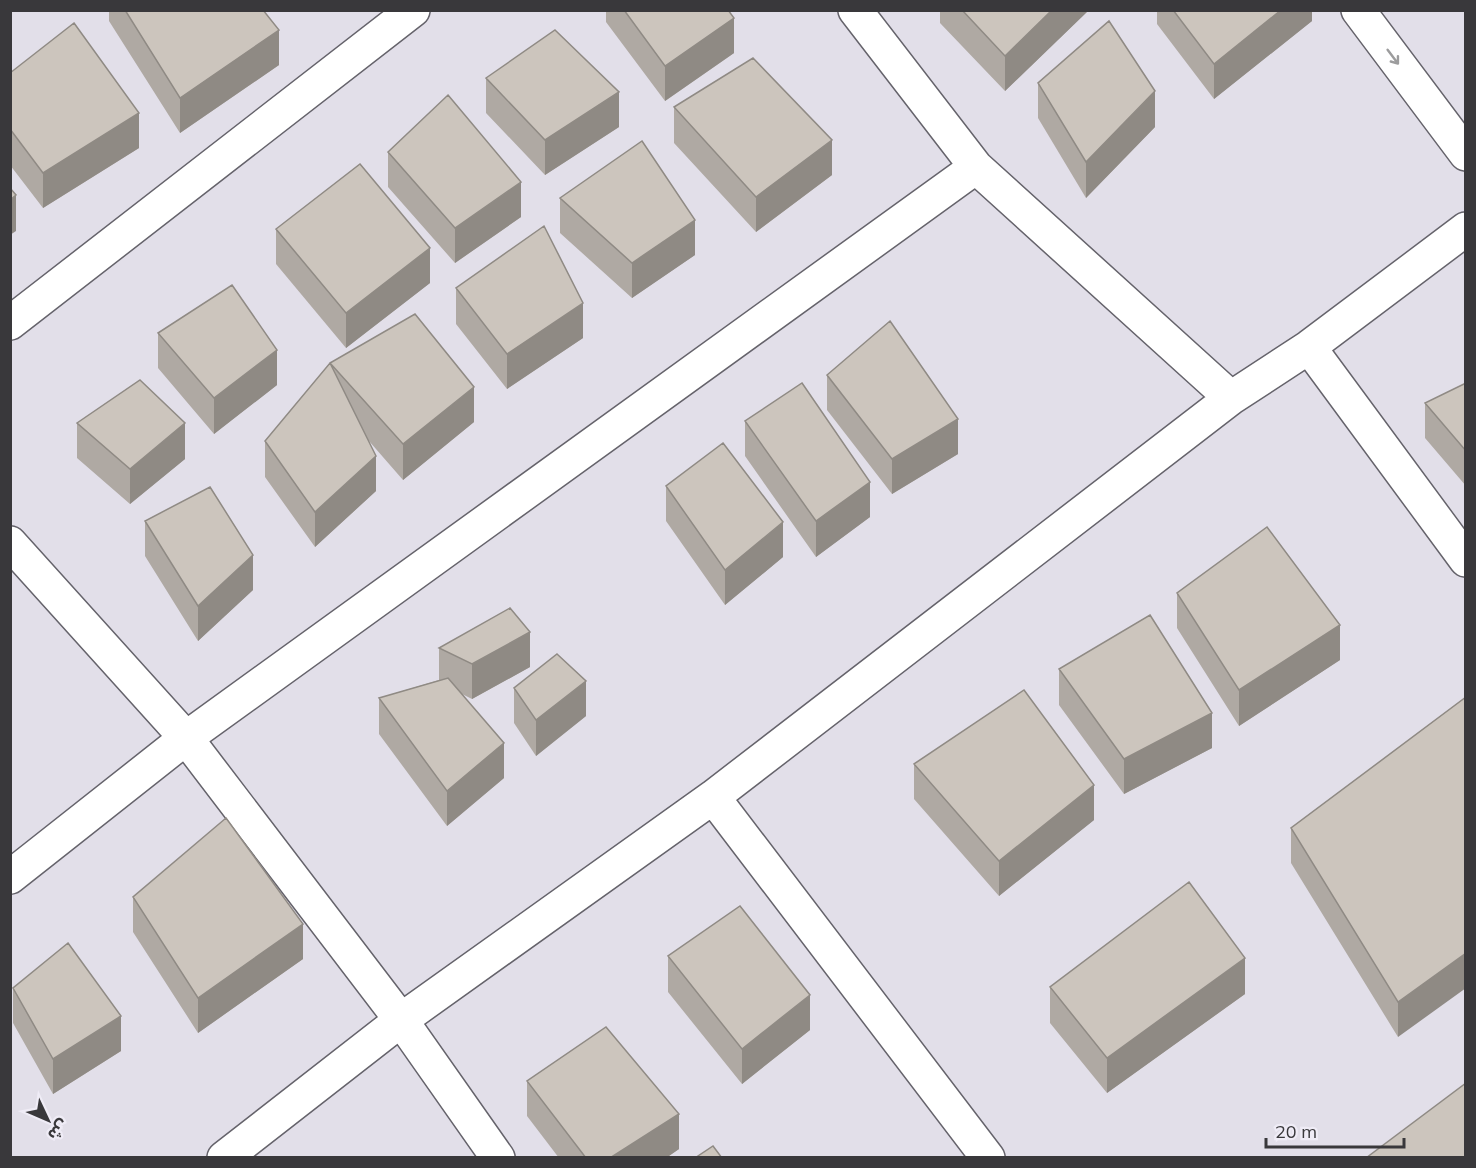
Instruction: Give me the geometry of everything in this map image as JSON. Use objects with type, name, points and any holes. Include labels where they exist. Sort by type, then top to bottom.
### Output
[{"type":"street","points":[[10,323],[413,10]]},
{"type":"street","points":[[855,10],[976,167],[1231,398]]},
{"type":"street","points":[[1358,10],[1466,154]]},
{"type":"street","points":[[10,878],[186,738],[976,167]]},
{"type":"street","points":[[224,1158],[401,1020],[713,797],[1231,398],[1309,347],[1466,229]]},
{"type":"street","points":[[1309,347],[1466,560]]},
{"type":"street","points":[[10,543],[186,738],[401,1020],[498,1158]]},
{"type":"street","points":[[713,797],[988,1158]]},
{"type":"building","points":[[125,10],[263,10],[279,30],[180,98]]},
{"type":"building","points":[[624,10],[728,10],[734,18],[665,66]]},
{"type":"building","points":[[962,10],[1052,10],[1005,56]]},
{"type":"building","points":[[1173,10],[1281,10],[1214,64]]},
{"type":"building","points":[[1109,21],[1155,91],[1086,162],[1038,83]]},
{"type":"building","points":[[74,23],[139,113],[43,173],[10,129],[10,73]]},
{"type":"building","points":[[555,30],[619,92],[545,140],[486,78]]},
{"type":"building","points":[[753,58],[832,140],[756,197],[674,107]]},
{"type":"building","points":[[448,95],[521,182],[455,228],[388,152]]},
{"type":"building","points":[[642,141],[695,220],[632,263],[560,198]]},
{"type":"building","points":[[360,164],[430,248],[346,313],[276,229]]},
{"type":"building","points":[[10,188],[16,195],[10,200]]},
{"type":"building","points":[[544,226],[583,303],[507,354],[456,288]]},
{"type":"building","points":[[232,285],[277,350],[214,398],[158,333]]},
{"type":"building","points":[[415,314],[474,387],[403,444],[330,363]]},
{"type":"building","points":[[890,321],[958,419],[892,459],[827,375]]},
{"type":"building","points":[[330,363],[376,456],[315,512],[265,441]]},
{"type":"building","points":[[140,380],[185,423],[130,469],[77,423]]},
{"type":"building","points":[[802,383],[870,482],[816,521],[745,421]]},
{"type":"building","points":[[1466,383],[1466,451],[1425,403]]},
{"type":"building","points":[[723,443],[783,522],[725,570],[666,486]]},
{"type":"building","points":[[210,487],[253,555],[198,606],[145,521]]},
{"type":"building","points":[[1267,527],[1340,625],[1239,690],[1177,593]]},
{"type":"building","points":[[510,608],[530,632],[472,664],[439,648]]},
{"type":"building","points":[[1150,615],[1212,713],[1124,759],[1059,669]]},
{"type":"building","points":[[557,654],[586,681],[536,720],[514,688]]},
{"type":"building","points":[[448,678],[504,743],[447,791],[379,698]]},
{"type":"building","points":[[1024,690],[1094,785],[999,861],[914,764]]},
{"type":"building","points":[[1466,697],[1466,953],[1398,1002],[1291,828]]},
{"type":"building","points":[[226,818],[303,924],[198,998],[133,897]]},
{"type":"building","points":[[1189,882],[1245,958],[1107,1058],[1050,987]]},
{"type":"building","points":[[740,906],[810,995],[742,1049],[668,956]]},
{"type":"building","points":[[68,943],[121,1016],[53,1059],[13,988]]},
{"type":"building","points":[[606,1027],[679,1114],[610,1158],[586,1158],[527,1081]]},
{"type":"building","points":[[1466,1083],[1466,1158],[1366,1158]]},
{"type":"building","points":[[713,1146],[722,1158],[695,1158]]}]
